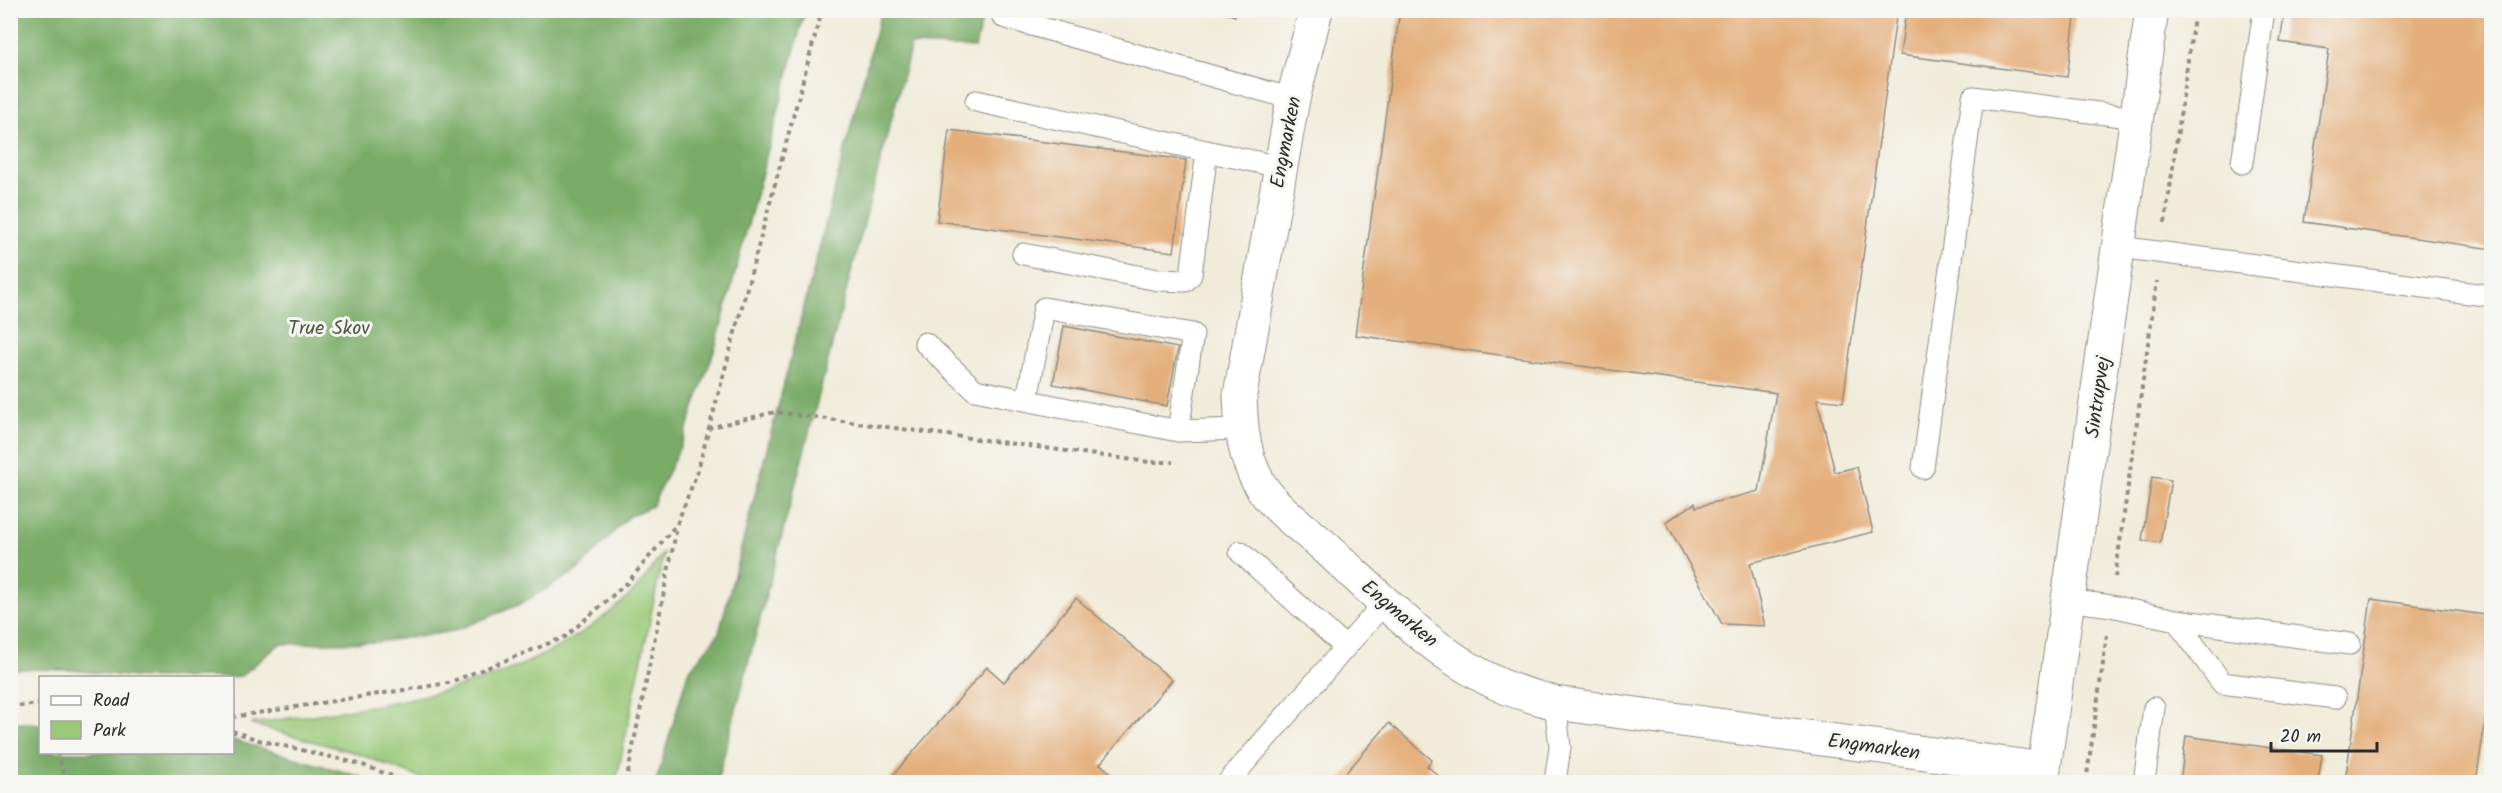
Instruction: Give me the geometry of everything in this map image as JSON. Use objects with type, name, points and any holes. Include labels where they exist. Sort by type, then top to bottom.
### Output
[{"type":"street","name":"Engmarken","points":[[1316,10],[1293,99],[1248,339],[1240,395],[1242,429],[1248,460],[1260,485],[1286,512],[1385,602],[1460,662],[1507,688],[1555,703],[2043,776]]},
{"type":"street","name":"Sintrupvej","points":[[2043,776],[2152,10]]},
{"type":"lane","points":[[2242,163],[2264,10]]},
{"type":"lane","points":[[1003,17],[1293,99]]},
{"type":"lane","points":[[1923,468],[1973,97],[2137,118]]},
{"type":"lane","points":[[976,100],[1281,167]]},
{"type":"lane","points":[[1023,254],[1158,280],[1185,281],[1191,275],[1207,151]]},
{"type":"lane","points":[[2119,247],[2492,296]]},
{"type":"lane","points":[[1027,400],[1044,308],[1194,334],[1178,430]]},
{"type":"lane","points":[[925,343],[975,390],[1178,430],[1242,429]]},
{"type":"lane","points":[[1240,552],[1346,647]]},
{"type":"lane","points":[[2068,600],[2111,606],[2176,620],[2350,644]]},
{"type":"lane","points":[[1228,783],[1385,602]]},
{"type":"lane","points":[[2176,620],[2222,683],[2335,698]]},
{"type":"lane","points":[[1555,703],[1560,747],[1555,783]]},
{"type":"lane","points":[[2144,783],[2154,708]]},
{"type":"path","points":[[626,783],[677,524],[698,473],[708,428],[822,10]]},
{"type":"path","points":[[2086,783],[2195,10]]},
{"type":"path","points":[[708,428],[775,412],[1149,462],[1182,462]]},
{"type":"path","points":[[234,717],[448,683],[565,638],[627,583],[677,524]]},
{"type":"path","points":[[10,707],[39,704]]},
{"type":"path","points":[[234,732],[259,740],[360,764],[408,783]]},
{"type":"path","points":[[57,754],[67,783]]},
{"type":"green space","name":"True Skov","points":[[11,10],[805,11],[716,345],[683,440],[652,506],[629,516],[577,571],[518,605],[454,631],[378,642],[280,644],[241,676],[125,676],[71,670],[11,669]]},
{"type":"green space","points":[[881,11],[984,11],[975,48],[911,45],[717,782],[656,782],[688,672],[719,633]]},
{"type":"green space","points":[[664,552],[616,782],[431,782],[356,753],[250,724],[402,700],[452,689],[499,674],[545,654],[589,628],[635,590]]},
{"type":"green space","points":[[11,722],[39,724],[39,754],[234,754],[234,740],[358,776],[371,782],[11,782]]},
{"type":"building","points":[[1216,10],[1236,10],[1235,16]]},
{"type":"building","points":[[1400,10],[1897,10],[1843,402],[1817,399],[1835,472],[1857,467],[1873,532],[1750,563],[1765,626],[1722,624],[1666,522],[1695,503],[1696,507],[1759,491],[1776,393],[1355,335]]},
{"type":"building","points":[[1906,10],[2076,10],[2067,77],[1900,55]]},
{"type":"building","points":[[2285,10],[2492,10],[2492,249],[2304,222],[2329,49],[2280,42]]},
{"type":"building","points":[[949,130],[1186,160],[1174,252],[937,221]]},
{"type":"building","points":[[1064,326],[1178,348],[1167,406],[1053,384]]},
{"type":"building","points":[[2152,477],[2171,480],[2160,543],[2142,540]]},
{"type":"building","points":[[1076,598],[1172,680],[1100,764],[1117,778],[1113,782],[887,782],[987,667],[1004,682]]},
{"type":"building","points":[[2371,599],[2492,616],[2492,675],[2476,782],[2345,782]]},
{"type":"building","points":[[1389,723],[1432,760],[1427,766],[1446,782],[1338,782]]},
{"type":"building","points":[[2186,736],[2322,755],[2318,782],[2180,782]]}]
